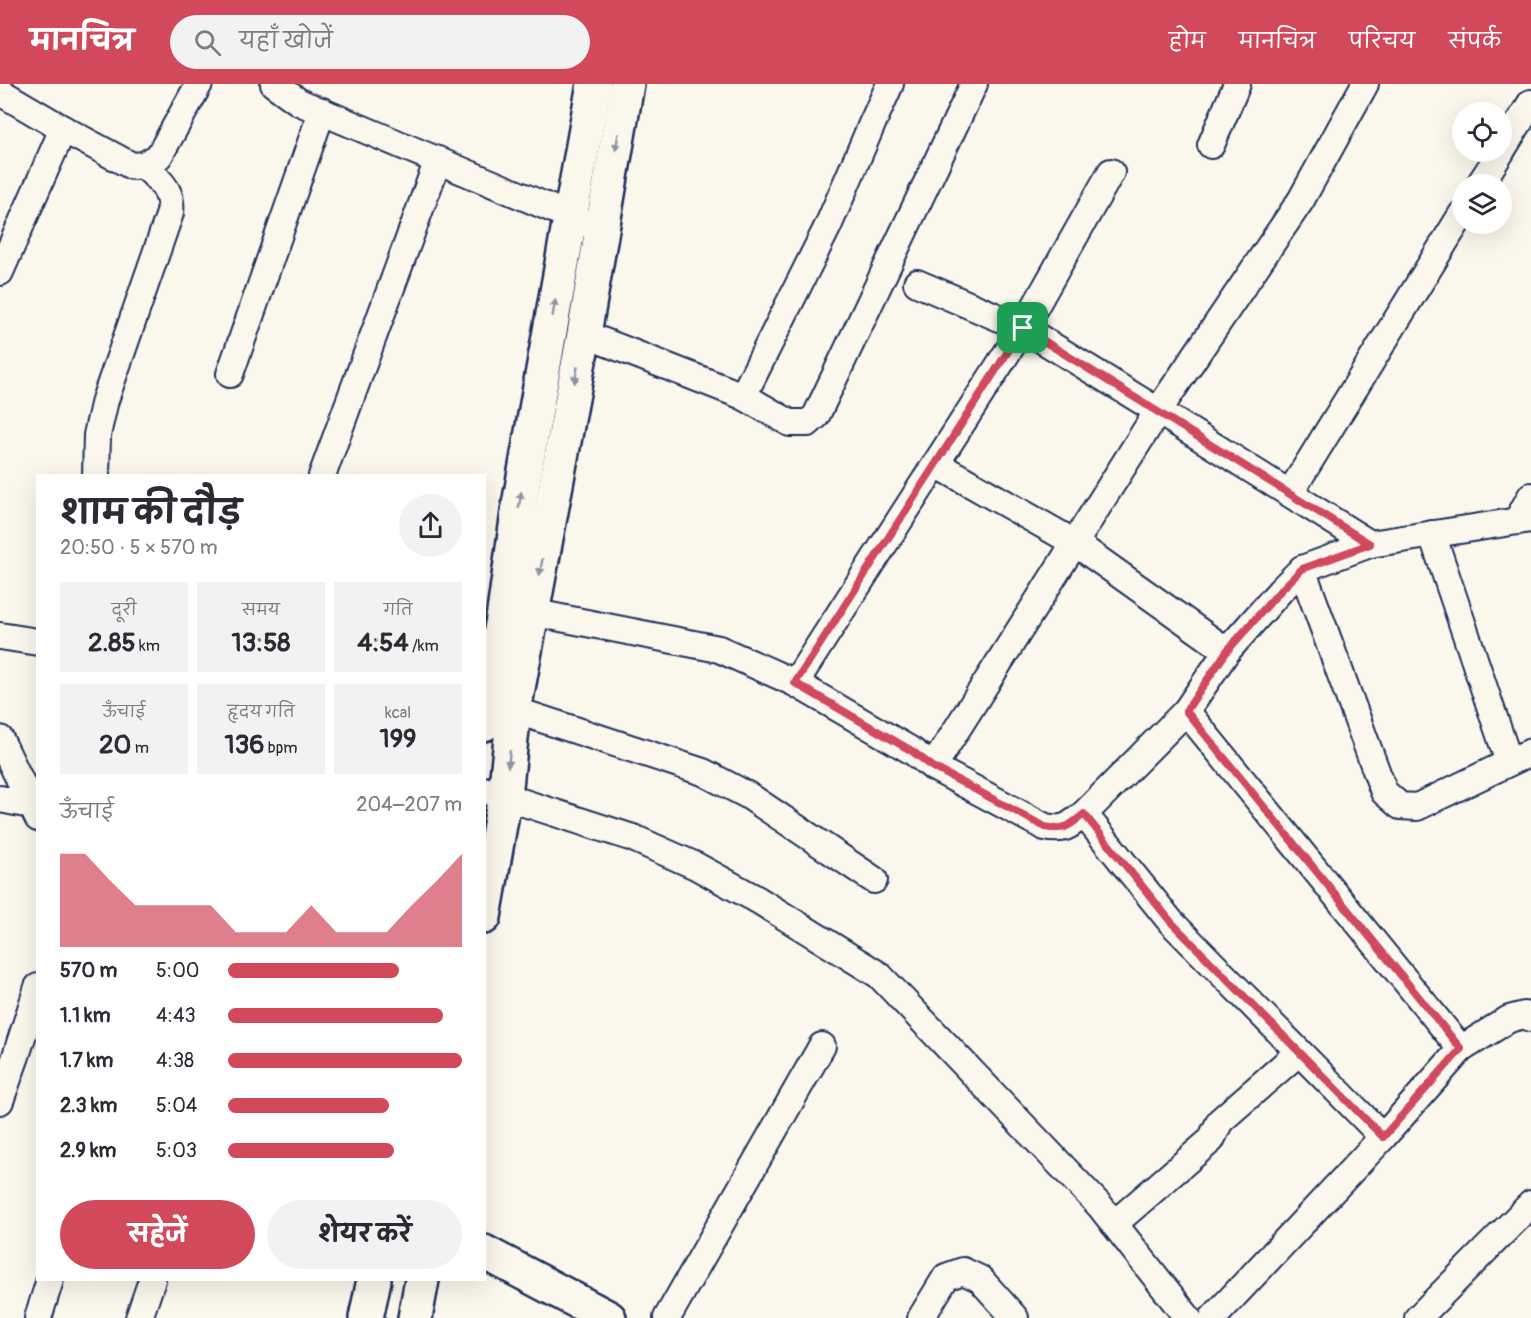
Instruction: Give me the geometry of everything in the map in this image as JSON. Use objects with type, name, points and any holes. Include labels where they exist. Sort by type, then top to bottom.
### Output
[{"type":"main road","points":[[486,894],[495,793],[492,720],[519,505],[594,84]]},
{"type":"main road","points":[[506,613],[584,334],[627,84]]},
{"type":"main road","points":[[486,1253],[594,1314]]},
{"type":"main road","points":[[366,1318],[374,1281]]},
{"type":"main road","points":[[415,1318],[422,1281]]},
{"type":"street","points":[[0,92],[132,166],[144,165],[159,156],[199,84]]},
{"type":"street","points":[[274,84],[299,102],[602,230]]},
{"type":"street","points":[[743,396],[828,226],[890,84]]},
{"type":"street","points":[[584,334],[743,396],[790,423],[808,423],[816,416],[974,84]]},
{"type":"street","points":[[1211,145],[1237,84]]},
{"type":"street","points":[[933,767],[1158,411],[1301,200],[1365,84]]},
{"type":"street","points":[[1512,133],[1531,103]]},
{"type":"street","points":[[230,374],[322,111]]},
{"type":"street","points":[[0,272],[63,129]]},
{"type":"street","points":[[323,474],[438,160]]},
{"type":"street","points":[[96,474],[97,435],[105,400],[170,213],[171,202],[167,190],[144,165]]},
{"type":"street","points":[[795,683],[1023,328],[1111,171]]},
{"type":"street","points":[[1290,493],[1452,230]]},
{"type":"street","points":[[917,284],[1023,328],[1370,544]]},
{"type":"street","points":[[936,464],[1075,543],[1227,651]]},
{"type":"street","points":[[506,613],[719,649],[795,683],[912,751],[933,767],[1045,827],[1066,828],[1084,814],[1186,711],[1227,651],[1302,569],[1370,544],[1524,520],[1531,495]]},
{"type":"street","points":[[1302,569],[1384,792],[1400,806],[1417,807],[1520,757],[1432,534]]},
{"type":"street","points":[[0,636],[36,642]]},
{"type":"street","points":[[1186,711],[1461,1049]]},
{"type":"street","points":[[492,720],[703,771],[749,796],[874,880]]},
{"type":"street","points":[[0,739],[34,811]]},
{"type":"street","points":[[495,793],[633,838],[696,866],[758,900],[879,975],[1100,1206],[1188,1318]]},
{"type":"street","points":[[0,799],[34,811]]},
{"type":"street","points":[[1084,814],[1171,922],[1383,1137]]},
{"type":"street","points":[[0,1101],[5,1075],[36,992]]},
{"type":"street","points":[[1213,1318],[1383,1137],[1461,1049],[1509,1019],[1524,1015],[1531,1018]]},
{"type":"street","points":[[667,1318],[822,1046]]},
{"type":"street","points":[[1114,1224],[1211,1140],[1220,1121],[1299,1052]]},
{"type":"street","points":[[1418,1318],[1531,1204]]},
{"type":"street","points":[[921,1318],[946,1277],[963,1271],[980,1279],[1015,1318]]},
{"type":"street","points":[[38,1318],[50,1281]]},
{"type":"street","points":[[139,1318],[152,1281]]},
{"type":"route","points":[[1023,328],[1370,544],[1302,569],[1227,651],[1186,711],[1461,1049],[1383,1137],[1171,922],[1084,814],[1066,828],[1045,827],[933,767],[912,751],[795,683],[1023,328]]}]
